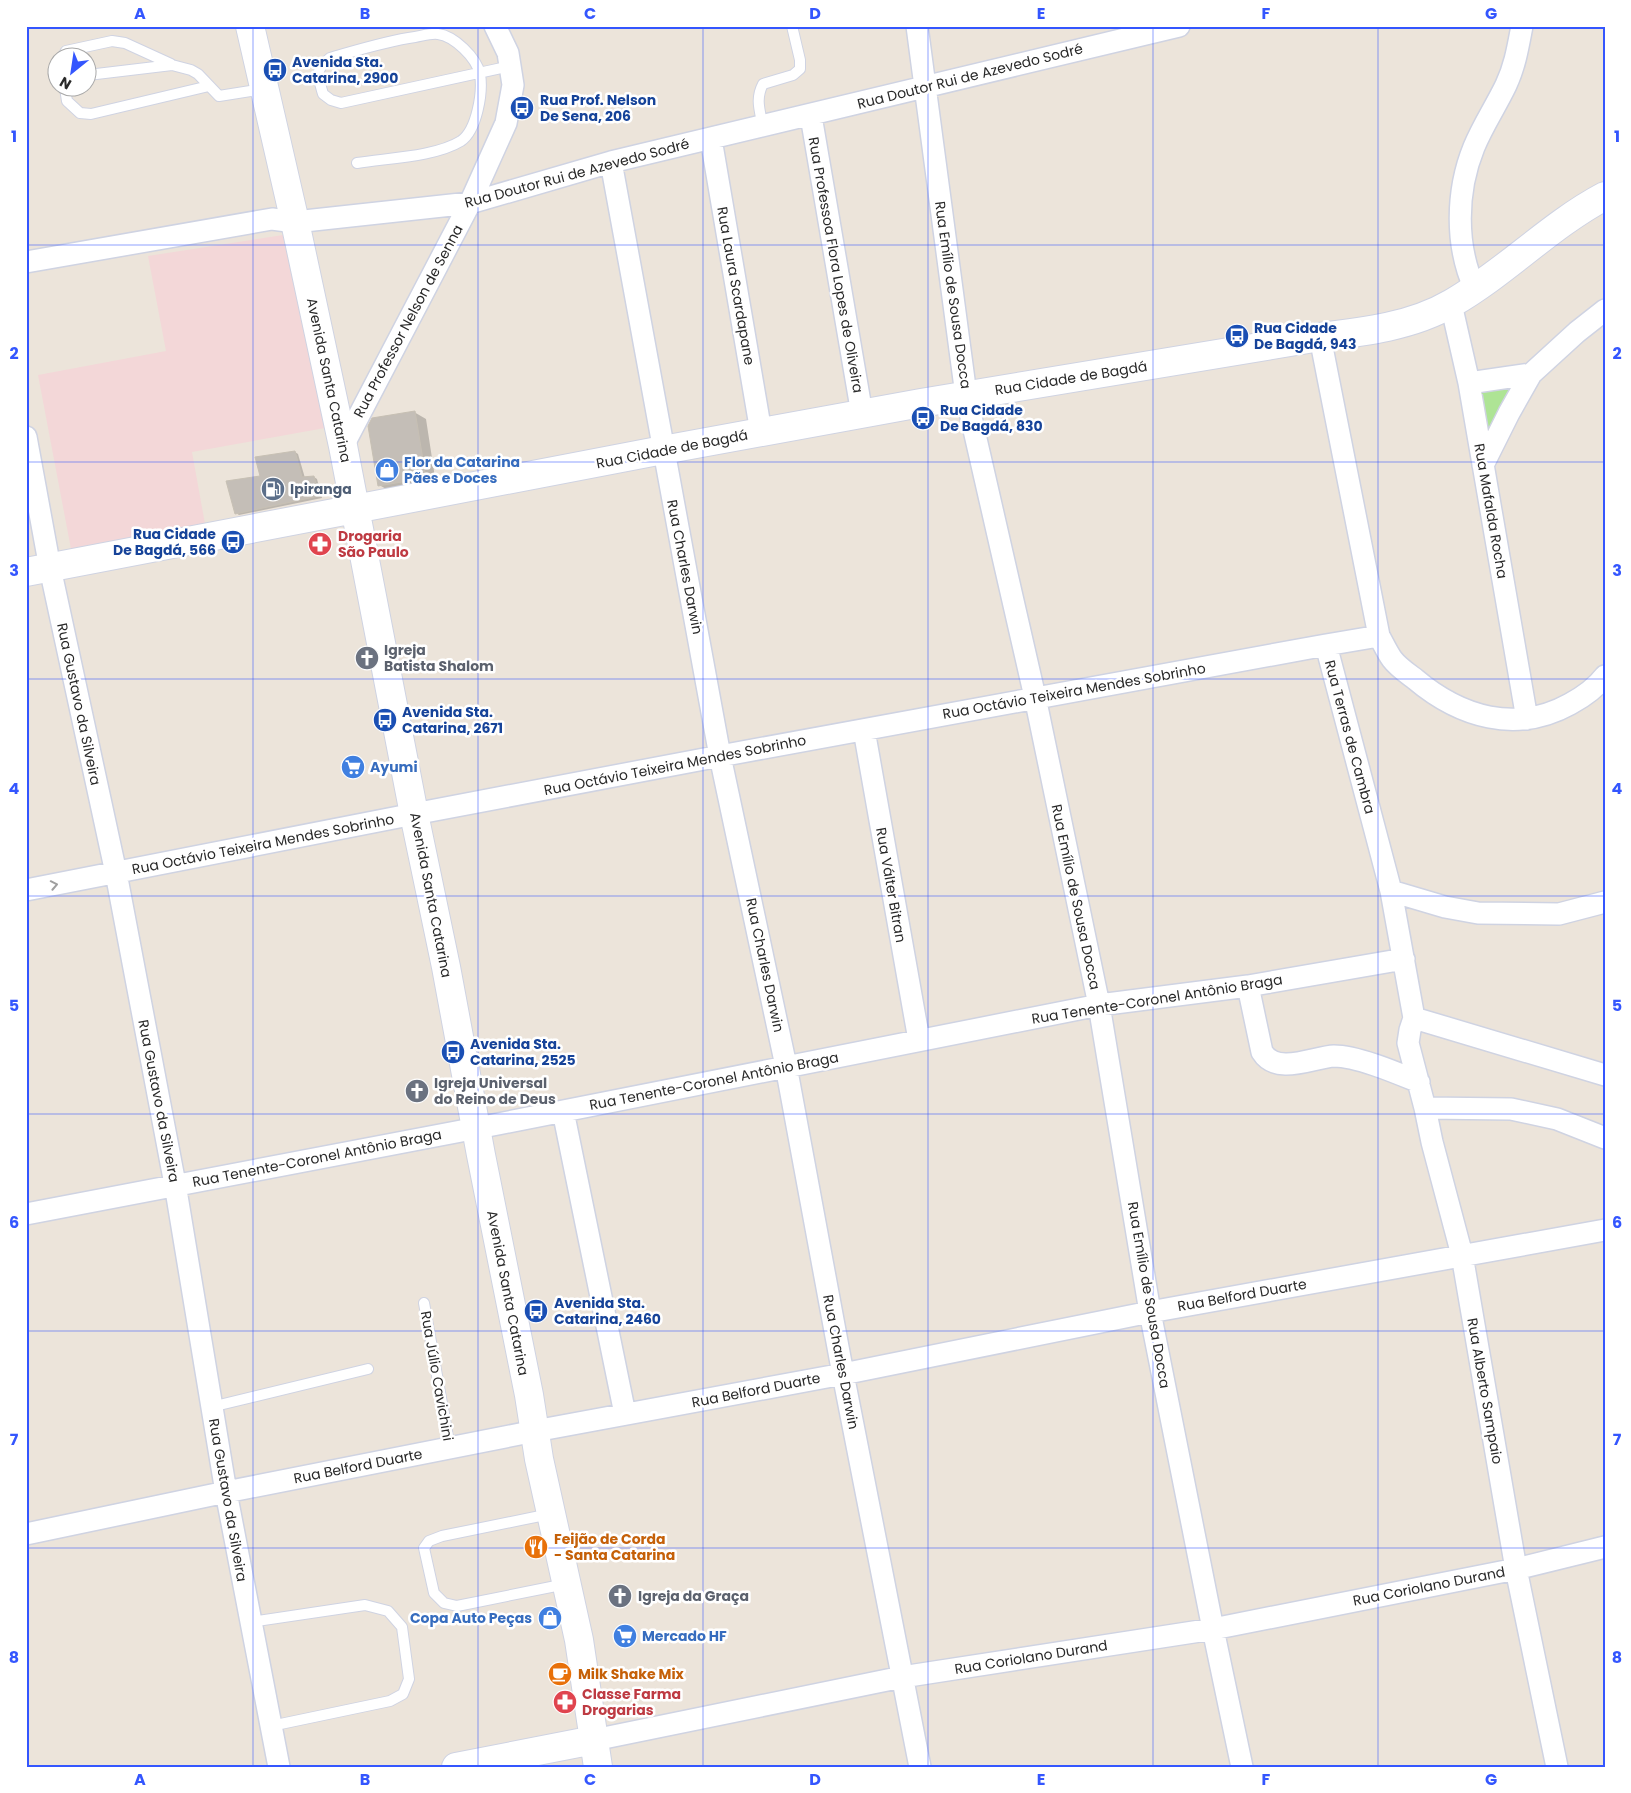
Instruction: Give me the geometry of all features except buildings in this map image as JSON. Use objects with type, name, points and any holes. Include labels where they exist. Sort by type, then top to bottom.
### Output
[{"type":"street","name":"Avenida Santa Catarina","points":[[250,26],[295,222],[356,510],[414,814],[446,967],[539,1459],[580,1640],[598,1767]]},
{"type":"street","name":"Rua Professor Nelson de Senna","points":[[343,446],[470,203],[506,123],[513,85],[511,66],[508,53],[495,26]]},
{"type":"street","name":"Rua Emílio de Sousa Docca","points":[[917,26],[966,395],[1035,697],[1099,1005],[1150,1312],[1242,1767]]},
{"type":"street","name":"Rua Doutor Rui de Azevedo Sodré","points":[[26,262],[272,219],[295,222],[470,203],[611,162],[811,116],[1179,26]]},
{"type":"street","points":[[1474,289],[1466,270],[1462,246],[1460,220],[1463,187],[1473,149],[1514,65],[1522,26]]},
{"type":"street","name":"Rua Professoa Flora Lopes de Oliveira","points":[[811,116],[862,414]]},
{"type":"street","name":"Rua Laura Scardapane","points":[[711,139],[761,432]]},
{"type":"street","name":"Rua Charles Darwin","points":[[611,162],[720,756],[786,1066],[843,1374],[920,1767]]},
{"type":"street","name":"Rua Cidade de Bagdá","points":[[38,570],[761,432],[966,395],[1320,337],[1355,333],[1398,324],[1451,304],[1516,259],[1582,208],[1605,196]]},
{"type":"street","name":"Rua Mafalda Rocha","points":[[1451,304],[1469,383],[1527,719]]},
{"type":"street","points":[[1483,465],[1531,374],[1577,332],[1605,310]]},
{"type":"street","points":[[1329,380],[1338,351],[1342,344],[1355,333]]},
{"type":"street","points":[[1320,337],[1379,636],[1392,659],[1432,694],[1473,713],[1491,717],[1527,719],[1555,712],[1591,691],[1605,676]]},
{"type":"street","points":[[1469,383],[1531,374]]},
{"type":"street","name":"Rua Gustavo da Silveira","points":[[26,437],[38,570],[116,873],[176,1184],[211,1407],[278,1767]]},
{"type":"street","name":"Rua Terras de Cambra","points":[[1379,636],[1326,645],[1392,891],[1414,1018]]},
{"type":"street","name":"Rua Octávio Teixeira Mendes Sobrinho","points":[[26,890],[720,756],[1326,645]]},
{"type":"street","name":"Rua Válter Bitran","points":[[864,730],[919,1040]]},
{"type":"street","points":[[1392,891],[1478,913],[1559,914],[1605,902]]},
{"type":"street","name":"Rua Tenente-Coronel Antônio Braga","points":[[26,1214],[476,1128],[1099,1005],[1248,986],[1404,959]]},
{"type":"street","points":[[1248,986],[1262,1052],[1269,1059],[1278,1063],[1293,1063],[1340,1056],[1358,1060],[1418,1082]]},
{"type":"street","points":[[1414,1018],[1605,1075]]},
{"type":"street","name":"Rua Alberto Sampaio","points":[[1414,1018],[1408,1043],[1462,1255],[1516,1569],[1556,1767]]},
{"type":"street","points":[[1425,1108],[1511,1109],[1557,1119],[1605,1138]]},
{"type":"street","points":[[563,1111],[626,1414]]},
{"type":"street","name":"Rua Belford Duarte","points":[[26,1534],[226,1492],[535,1431],[843,1374],[1150,1312],[1605,1230]]},
{"type":"street","name":"Rua Coriolano Durand","points":[[456,1767],[902,1677],[1213,1629],[1516,1569],[1605,1547]]},
{"type":"lane","points":[[763,127],[758,102],[758,92],[763,84],[793,76],[800,69],[800,60],[792,26]]},
{"type":"lane","points":[[357,163],[440,150],[462,140],[473,126],[480,100],[480,73],[470,56],[461,46],[448,36],[436,34],[400,39],[330,58],[321,65],[318,74],[323,94],[331,100],[341,103],[480,73],[511,66]]},
{"type":"lane","points":[[80,48],[112,41],[125,43],[172,65],[191,70],[198,74],[219,96],[264,88]]},
{"type":"lane","points":[[98,74],[172,65]]},
{"type":"lane","points":[[67,98],[67,101],[80,113],[91,114],[209,86]]},
{"type":"lane","name":"Rua Júlio Cavichini","points":[[424,1304],[450,1448]]},
{"type":"lane","points":[[211,1407],[368,1369]]},
{"type":"lane","points":[[551,1514],[429,1540],[424,1548],[434,1593],[444,1603],[458,1606],[567,1584]]},
{"type":"lane","points":[[251,1622],[365,1605],[388,1611],[402,1627],[409,1679],[403,1694],[390,1701],[271,1726]]},
{"type":"shaded area","points":[[283,235],[325,428],[192,452],[205,524],[71,549],[38,375],[166,351],[148,256]]},
{"type":"green space","points":[[1522,378],[1485,448],[1473,389]]},
{"type":"place","name":"Avenida Sta. Catarina, 2900","points":[[275,70]]},
{"type":"place","name":"Rua Prof. Nelson De Sena, 206","points":[[522,108]]},
{"type":"place","name":"Rua Cidade De Bagdá, 943","points":[[1237,336]]},
{"type":"place","name":"Rua Cidade De Bagdá, 830","points":[[923,418]]},
{"type":"place","name":"Flor da Catarina Pães e Doces","points":[[387,470]]},
{"type":"place","name":"Ipiranga","points":[[273,489]]},
{"type":"place","name":"Rua Cidade De Bagdá, 566","points":[[233,542]]},
{"type":"place","name":"Drogaria São Paulo","points":[[320,544]]},
{"type":"place","name":"Igreja Batista Shalom","points":[[367,658]]},
{"type":"place","name":"Avenida Sta. Catarina, 2671","points":[[385,720]]},
{"type":"place","name":"Ayumi","points":[[353,767]]},
{"type":"place","name":"Avenida Sta. Catarina, 2525","points":[[453,1052]]},
{"type":"place","name":"Igreja Universal do Reino de Deus","points":[[417,1091]]},
{"type":"place","name":"Avenida Sta. Catarina, 2460","points":[[536,1311]]},
{"type":"place","name":"Feijão de Corda - Santa Catarina","points":[[536,1547]]},
{"type":"place","name":"Igreja da Graça","points":[[620,1596]]},
{"type":"place","name":"Copa Auto Peças","points":[[550,1618]]},
{"type":"place","name":"Mercado HF","points":[[625,1636]]},
{"type":"place","name":"Milk Shake Mix","points":[[560,1674]]},
{"type":"place","name":"Classe Farma Drogarias","points":[[565,1702]]}]
